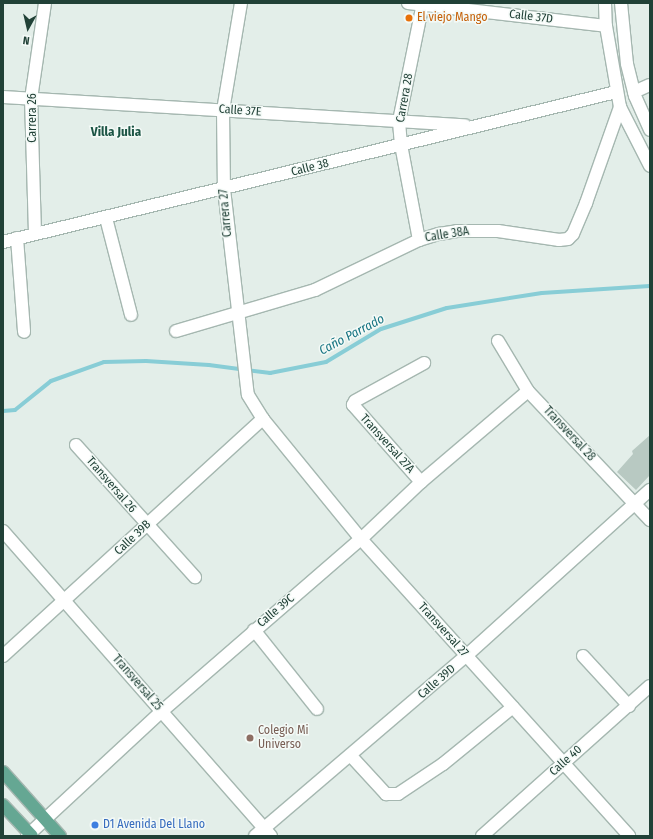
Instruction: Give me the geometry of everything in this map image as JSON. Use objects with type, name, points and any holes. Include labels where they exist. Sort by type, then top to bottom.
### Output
[{"type":"main road","points":[[3,772],[60,836]]},
{"type":"main road","points":[[3,805],[30,835]]},
{"type":"street","name":"Carrera 26","points":[[35,233],[31,99],[46,3]]},
{"type":"street","name":"Carrera 27","points":[[241,3],[223,110],[224,189],[239,339],[248,395],[263,420]]},
{"type":"street","name":"Calle 37D","points":[[408,3],[606,26]]},
{"type":"street","points":[[605,3],[606,26],[616,92],[620,107],[650,166]]},
{"type":"street","points":[[621,3],[623,46],[634,92],[650,130]]},
{"type":"street","name":"Carrera 28","points":[[419,240],[400,145],[399,121],[423,4]]},
{"type":"street","points":[[634,92],[650,85]]},
{"type":"street","name":"Calle 38","points":[[3,242],[616,92]]},
{"type":"street","name":"Calle 37E","points":[[3,97],[477,126]]},
{"type":"street","name":"Calle 38A","points":[[176,331],[236,312],[315,290],[419,240],[457,231],[518,233],[558,240],[568,239],[573,234],[586,203],[620,107]]},
{"type":"street","points":[[106,218],[131,315]]},
{"type":"street","points":[[17,238],[24,332]]},
{"type":"street","name":"Transversal 28","points":[[498,341],[528,391],[650,520]]},
{"type":"street","name":"Transversal 27A","points":[[421,482],[353,407],[355,401],[424,363]]},
{"type":"street","name":"Calle 39C","points":[[30,835],[161,712],[361,539],[421,482],[528,391]]},
{"type":"street","name":"Calle 39B","points":[[3,656],[263,420]]},
{"type":"street","name":"Transversal 27","points":[[263,420],[361,539],[513,707],[562,764],[629,836]]},
{"type":"street","name":"Transversal 26","points":[[76,445],[146,525],[195,577]]},
{"type":"street","name":"Calle 39D","points":[[263,833],[466,656],[650,490]]},
{"type":"street","name":"Transversal 25","points":[[3,531],[66,600],[263,833]]},
{"type":"street","points":[[254,630],[317,710]]},
{"type":"street","points":[[583,656],[629,706]]},
{"type":"street","name":"Calle 40","points":[[482,836],[650,686]]},
{"type":"street","points":[[351,756],[386,794],[398,794],[443,764],[513,707]]},
{"type":"building","points":[[650,435],[650,475],[636,490],[617,472],[633,454],[632,451]]},
{"type":"waterway","name":"Caño Parrado","points":[[3,411],[15,410],[51,381],[104,362],[146,361],[209,365],[270,373],[326,362],[381,329],[447,308],[542,293],[650,286]]},
{"type":"place","name":"El viejo Mango","points":[[409,18]]},
{"type":"place","name":"Colegio Mi Universo","points":[[250,738]]},
{"type":"place","name":"D1 Avenida Del Llano","points":[[95,825]]},
{"type":"district","name":"Villa Julia","points":[[116,132]]}]
